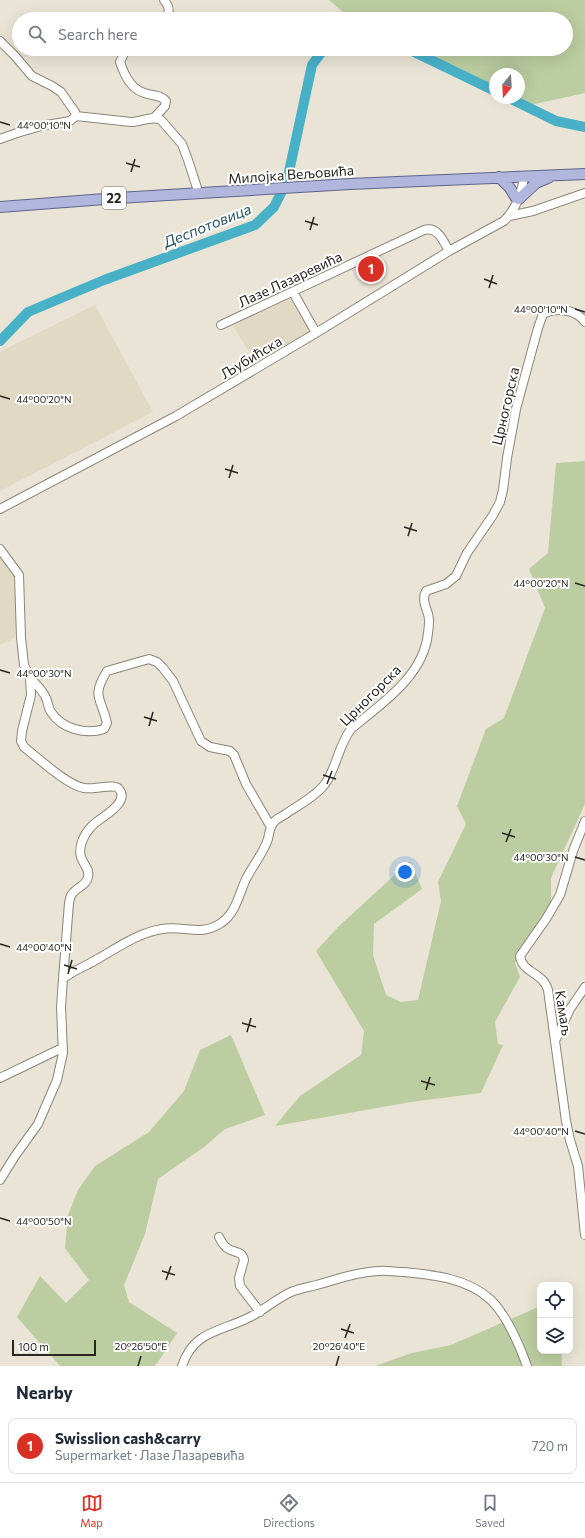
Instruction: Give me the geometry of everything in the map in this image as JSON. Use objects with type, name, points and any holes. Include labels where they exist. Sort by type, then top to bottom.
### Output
[{"type":"main road","name":"Милојка Вељовића","points":[[0,207],[309,186],[585,174]]},
{"type":"main road","points":[[499,177],[508,186],[516,201],[536,183],[554,175]]},
{"type":"street","points":[[164,0],[168,6],[169,12]]},
{"type":"street","points":[[0,41],[12,53]]},
{"type":"street","points":[[15,56],[32,76],[61,92],[75,112],[76,116]]},
{"type":"street","points":[[0,139],[16,132],[70,121],[76,116],[131,122],[139,122],[154,118],[165,106],[166,101],[158,96],[145,94],[130,84],[123,72],[120,62],[123,56]]},
{"type":"street","points":[[154,118],[160,120],[182,144],[199,194]]},
{"type":"street","name":"Љубићска","points":[[509,216],[516,201],[521,177]]},
{"type":"street","name":"Љубићска","points":[[0,509],[176,416],[316,333],[449,250],[499,224],[509,216],[533,210],[585,193]]},
{"type":"street","name":"Лазе Лазаревића","points":[[221,325],[430,228],[438,234],[449,250]]},
{"type":"street","points":[[293,292],[316,333]]},
{"type":"street","name":"Црногорска","points":[[63,979],[69,974],[94,962],[128,941],[146,933],[180,927],[204,931],[211,929],[222,922],[230,914],[239,898],[246,879],[260,856],[274,822],[323,786],[335,765],[346,736],[396,690],[410,674],[421,657],[428,635],[429,622],[424,603],[424,594],[426,591],[446,584],[456,576],[467,553],[500,502],[503,490],[506,458],[516,409],[543,314],[554,310],[569,311],[582,317],[585,322]]},
{"type":"street","points":[[0,548],[19,575],[20,638],[24,665],[30,678],[45,696],[50,711],[58,722],[76,730],[94,732],[104,729],[107,723],[97,692],[100,682],[107,671],[142,660],[149,659],[156,662],[174,681],[201,741],[210,747],[230,751],[234,755],[246,784],[271,827]]},
{"type":"street","points":[[0,1180],[38,1124],[57,1080],[61,1065],[61,1007],[67,909],[72,894],[85,883],[88,877],[88,870],[81,858],[81,843],[91,826],[115,808],[122,795],[117,787],[110,786],[92,789],[82,788],[66,779],[24,747],[21,741],[31,695],[30,678]]},
{"type":"street","name":"Камаљ","points":[[585,821],[572,851],[560,895],[546,919],[520,956],[520,962],[543,979],[546,984],[567,1127],[578,1166],[585,1235]]},
{"type":"street","points":[[555,1042],[570,1009],[585,987]]},
{"type":"street","points":[[0,1078],[62,1048]]},
{"type":"street","points":[[219,1237],[227,1249],[241,1253],[244,1257],[238,1281],[240,1286],[260,1312]]},
{"type":"street","points":[[182,1366],[187,1353],[205,1335],[260,1312],[280,1298],[293,1292],[356,1273],[380,1271],[437,1276],[462,1282],[490,1300],[499,1310],[516,1337],[527,1366]]},
{"type":"shaded area","points":[[290,297],[311,332],[256,363],[233,326]]},
{"type":"shaded area","points":[[95,305],[153,412],[0,491],[0,353],[3,350]]},
{"type":"shaded area","points":[[0,554],[16,577],[15,638],[0,645]]},
{"type":"green space","points":[[329,0],[585,0],[585,93],[521,107],[516,104],[525,104],[525,68],[489,68],[489,88],[434,56],[573,56],[573,12],[343,12]]},
{"type":"green space","points":[[585,461],[585,804],[551,878],[551,903],[515,963],[520,977],[495,1022],[498,1044],[503,1045],[481,1093],[411,1102],[275,1126],[300,1096],[361,1055],[364,1031],[316,951],[338,927],[410,861],[422,889],[374,924],[373,955],[386,995],[401,1002],[418,1000],[441,901],[438,882],[466,824],[457,806],[486,729],[504,718],[545,608],[529,569],[548,553],[556,463]]},
{"type":"green space","points":[[231,1035],[265,1115],[225,1129],[204,1147],[158,1179],[145,1234],[124,1285],[129,1302],[177,1333],[154,1366],[60,1366],[17,1317],[40,1276],[66,1303],[89,1280],[65,1248],[68,1215],[78,1190],[95,1166],[149,1132],[184,1091],[200,1050]]},
{"type":"green space","points":[[537,1308],[537,1354],[561,1354],[562,1366],[375,1366],[412,1353],[451,1345]]},
{"type":"waterway","name":"Деспотовица","points":[[0,341],[28,312],[104,280],[255,225],[274,207],[287,181],[312,65],[319,56]]},
{"type":"waterway","name":"Деспотовица","points":[[422,56],[489,88]]},
{"type":"waterway","name":"Деспотовица","points":[[521,104],[556,121],[585,127]]},
{"type":"place","name":"Swisslion cash&carry","points":[[371,269]]}]
